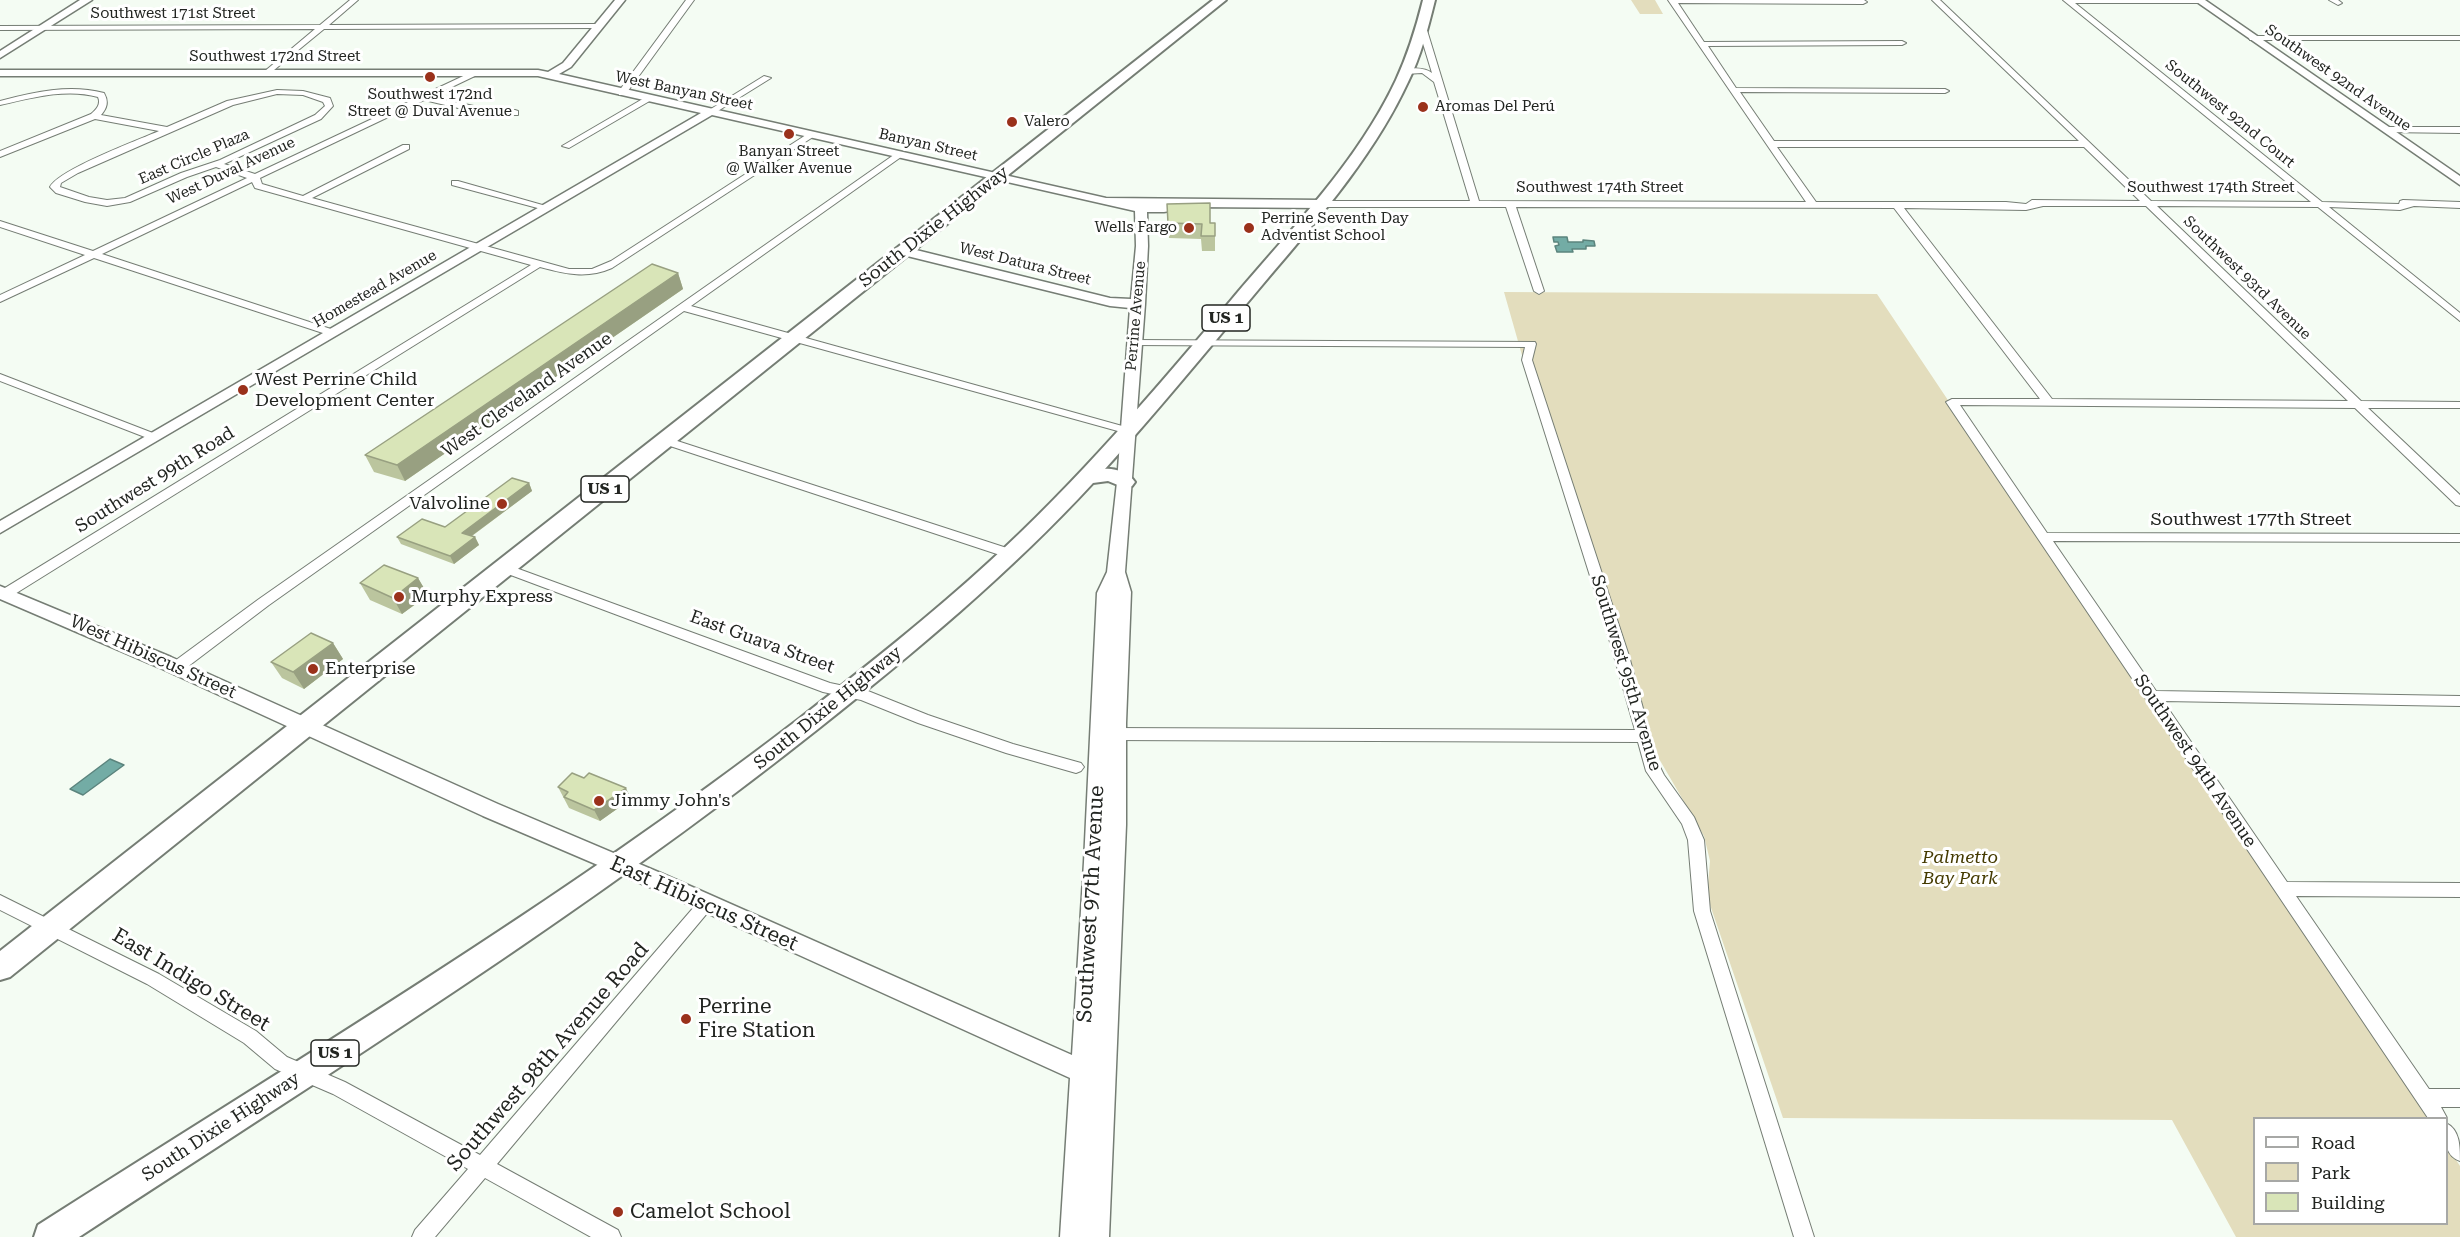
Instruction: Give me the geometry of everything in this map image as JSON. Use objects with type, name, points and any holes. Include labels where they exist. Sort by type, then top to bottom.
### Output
[{"type":"highway","name":"South Dixie Highway","points":[[0,968],[1220,0]]},
{"type":"highway","name":"South Dixie Highway","points":[[50,1237],[306,1073],[709,801],[848,693],[1011,554],[1088,477],[1129,431],[1322,204],[1374,132],[1406,72],[1429,0]]},
{"type":"highway","points":[[1088,477],[1111,475],[1125,482]]},
{"type":"street","points":[[0,55],[87,0]]},
{"type":"street","points":[[268,72],[354,0]]},
{"type":"street","points":[[549,76],[567,65],[620,0]]},
{"type":"street","points":[[622,93],[690,0]]},
{"type":"street","name":"Southwest 93rd Avenue","points":[[1936,0],[2460,502]]},
{"type":"street","points":[[2067,0],[2199,1]]},
{"type":"street","name":"Southwest 92nd Court","points":[[2067,0],[2460,318]]},
{"type":"street","points":[[1672,1],[1863,2]]},
{"type":"street","points":[[1672,1],[1813,205]]},
{"type":"street","name":"Southwest 92nd Avenue","points":[[2199,1],[2460,181]]},
{"type":"street","name":"Southwest 171st Street","points":[[0,28],[597,26]]},
{"type":"street","points":[[1422,27],[1432,54],[1437,80],[1475,204]]},
{"type":"street","points":[[2253,38],[2460,38]]},
{"type":"street","points":[[1702,44],[1902,44]]},
{"type":"street","points":[[1406,72],[1424,71],[1437,80]]},
{"type":"street","name":"Southwest 172nd Street","points":[[0,73],[476,72],[529,73],[549,76]]},
{"type":"street","name":"West Duval Avenue","points":[[0,299],[476,72]]},
{"type":"street","name":"West Banyan Street","points":[[549,76],[812,135]]},
{"type":"street","name":"Homestead Avenue","points":[[0,528],[767,78]]},
{"type":"street","points":[[1734,90],[1945,91]]},
{"type":"street","points":[[0,103],[50,94],[93,92],[101,95],[104,101],[100,111],[94,116],[0,154]]},
{"type":"street","name":"East Circle Plaza","points":[[277,92],[303,93],[323,98],[329,104],[329,108],[324,113],[217,165],[184,175],[132,198],[112,203],[88,200],[59,191],[55,187],[57,182],[69,174],[168,130],[230,103],[277,92]]},
{"type":"street","points":[[422,97],[488,112],[515,113]]},
{"type":"street","points":[[566,146],[649,99]]},
{"type":"street","points":[[94,116],[168,130]]},
{"type":"street","points":[[2387,130],[2460,130]]},
{"type":"street","points":[[217,165],[255,177],[258,186],[568,272],[590,273],[614,263],[812,135]]},
{"type":"street","name":"Banyan Street","points":[[812,135],[1108,201],[1111,204],[1142,204],[1173,208],[1194,203]]},
{"type":"street","points":[[1770,144],[2087,144]]},
{"type":"street","points":[[303,199],[406,147]]},
{"type":"street","name":"West Cleveland Avenue","points":[[177,667],[264,602],[898,155]]},
{"type":"street","points":[[455,183],[548,208]]},
{"type":"street","name":"Southwest 174th Street","points":[[1194,203],[2006,205],[2026,207],[2039,205],[2383,205],[2400,207],[2460,205]]},
{"type":"street","name":"Perrine Avenue","points":[[1129,431],[1140,271],[1142,204]]},
{"type":"street","points":[[1510,204],[1539,291]]},
{"type":"street","points":[[1897,205],[2049,403],[2460,405]]},
{"type":"street","points":[[0,224],[333,333]]},
{"type":"street","name":"West Datura Street","points":[[904,251],[1110,302],[1138,304]]},
{"type":"street","name":"Southwest 99th Road","points":[[2,593],[538,264]]},
{"type":"street","points":[[684,307],[1129,431]]},
{"type":"street","points":[[1134,343],[1204,343]]},
{"type":"street","name":"Southwest 95th Avenue","points":[[1204,343],[1531,344],[1527,360],[1636,703],[1654,772],[1694,831],[1700,857],[1698,885],[1702,911],[1804,1237]]},
{"type":"street","points":[[0,377],[154,437]]},
{"type":"street","name":"Southwest 94th Avenue","points":[[2049,403],[1952,402],[2437,1117]]},
{"type":"street","name":"Southwest 97th Avenue","points":[[1096,1237],[1116,825],[1107,734],[1106,593],[1116,572],[1129,431]]},
{"type":"street","points":[[665,441],[1011,554]]},
{"type":"street","name":"Southwest 177th Street","points":[[2043,537],[2460,538]]},
{"type":"street","name":"East Guava Street","points":[[505,568],[828,688],[863,695],[923,719],[1011,749],[1076,767]]},
{"type":"street","name":"West Hibiscus Street","points":[[2,593],[177,667],[304,725]]},
{"type":"street","points":[[2151,696],[2460,701]]},
{"type":"street","name":"East Hibiscus Street","points":[[304,725],[1104,1082]]},
{"type":"street","points":[[1107,734],[1644,736]]},
{"type":"street","name":"Southwest 97th Avenue","points":[[1073,1237],[1097,823],[1107,734]]},
{"type":"street","points":[[2283,889],[2460,890]]},
{"type":"street","name":"East Indigo Street","points":[[0,902],[153,979],[250,1037],[281,1063],[339,1088],[611,1237]]},
{"type":"street","name":"Southwest 98th Avenue Road","points":[[422,1237],[706,905]]},
{"type":"street","points":[[2425,1098],[2460,1098]]},
{"type":"street","points":[[2448,1135],[2460,1152]]},
{"type":"green space","points":[[1631,0],[1655,0],[1663,14],[1640,14]]},
{"type":"green space","name":"Palmetto Bay Park","points":[[1504,292],[1877,294],[2427,1117],[2253,1117],[2253,1225],[2448,1225],[2448,1148],[2460,1166],[2460,1237],[2236,1237],[2172,1120],[1783,1118],[1707,896],[1710,861],[1704,836],[1637,721],[1535,401]]},
{"type":"water","points":[[1553,237],[1567,237],[1568,242],[1594,241],[1595,246],[1586,246],[1586,249],[1572,249],[1573,252],[1557,252],[1555,246],[1559,245],[1558,242],[1554,242]]},
{"type":"water","points":[[110,759],[124,765],[83,795],[70,789]]},
{"type":"building","points":[[1210,203],[1210,223],[1215,223],[1215,236],[1201,236],[1202,224],[1168,223],[1167,204]]},
{"type":"building","points":[[652,264],[678,273],[397,465],[365,455]]},
{"type":"building","points":[[512,478],[529,483],[462,533],[475,537],[450,556],[397,537],[422,519],[445,527]]},
{"type":"building","points":[[384,565],[418,578],[393,598],[360,583]]},
{"type":"building","points":[[311,633],[333,643],[293,672],[271,662]]},
{"type":"building","points":[[572,773],[584,778],[589,773],[626,788],[594,810],[564,797],[568,792],[558,787]]},
{"type":"place","name":"Southwest 172nd Street @ Duval Avenue","points":[[430,77]]},
{"type":"place","name":"Aromas Del Perú","points":[[1423,107]]},
{"type":"place","name":"Valero","points":[[1012,122]]},
{"type":"place","name":"Banyan Street @ Walker Avenue","points":[[789,134]]},
{"type":"place","name":"Wells Fargo","points":[[1189,228]]},
{"type":"place","name":"Perrine Seventh Day Adventist School","points":[[1249,228]]},
{"type":"place","name":"West Perrine Child Development Center","points":[[243,390]]},
{"type":"place","name":"Valvoline","points":[[502,504]]},
{"type":"place","name":"Murphy Express","points":[[399,597]]},
{"type":"place","name":"Enterprise","points":[[313,669]]},
{"type":"place","name":"Jimmy John's","points":[[599,801]]},
{"type":"place","name":"Perrine Fire Station","points":[[686,1019]]},
{"type":"place","name":"Camelot School","points":[[618,1212]]}]
